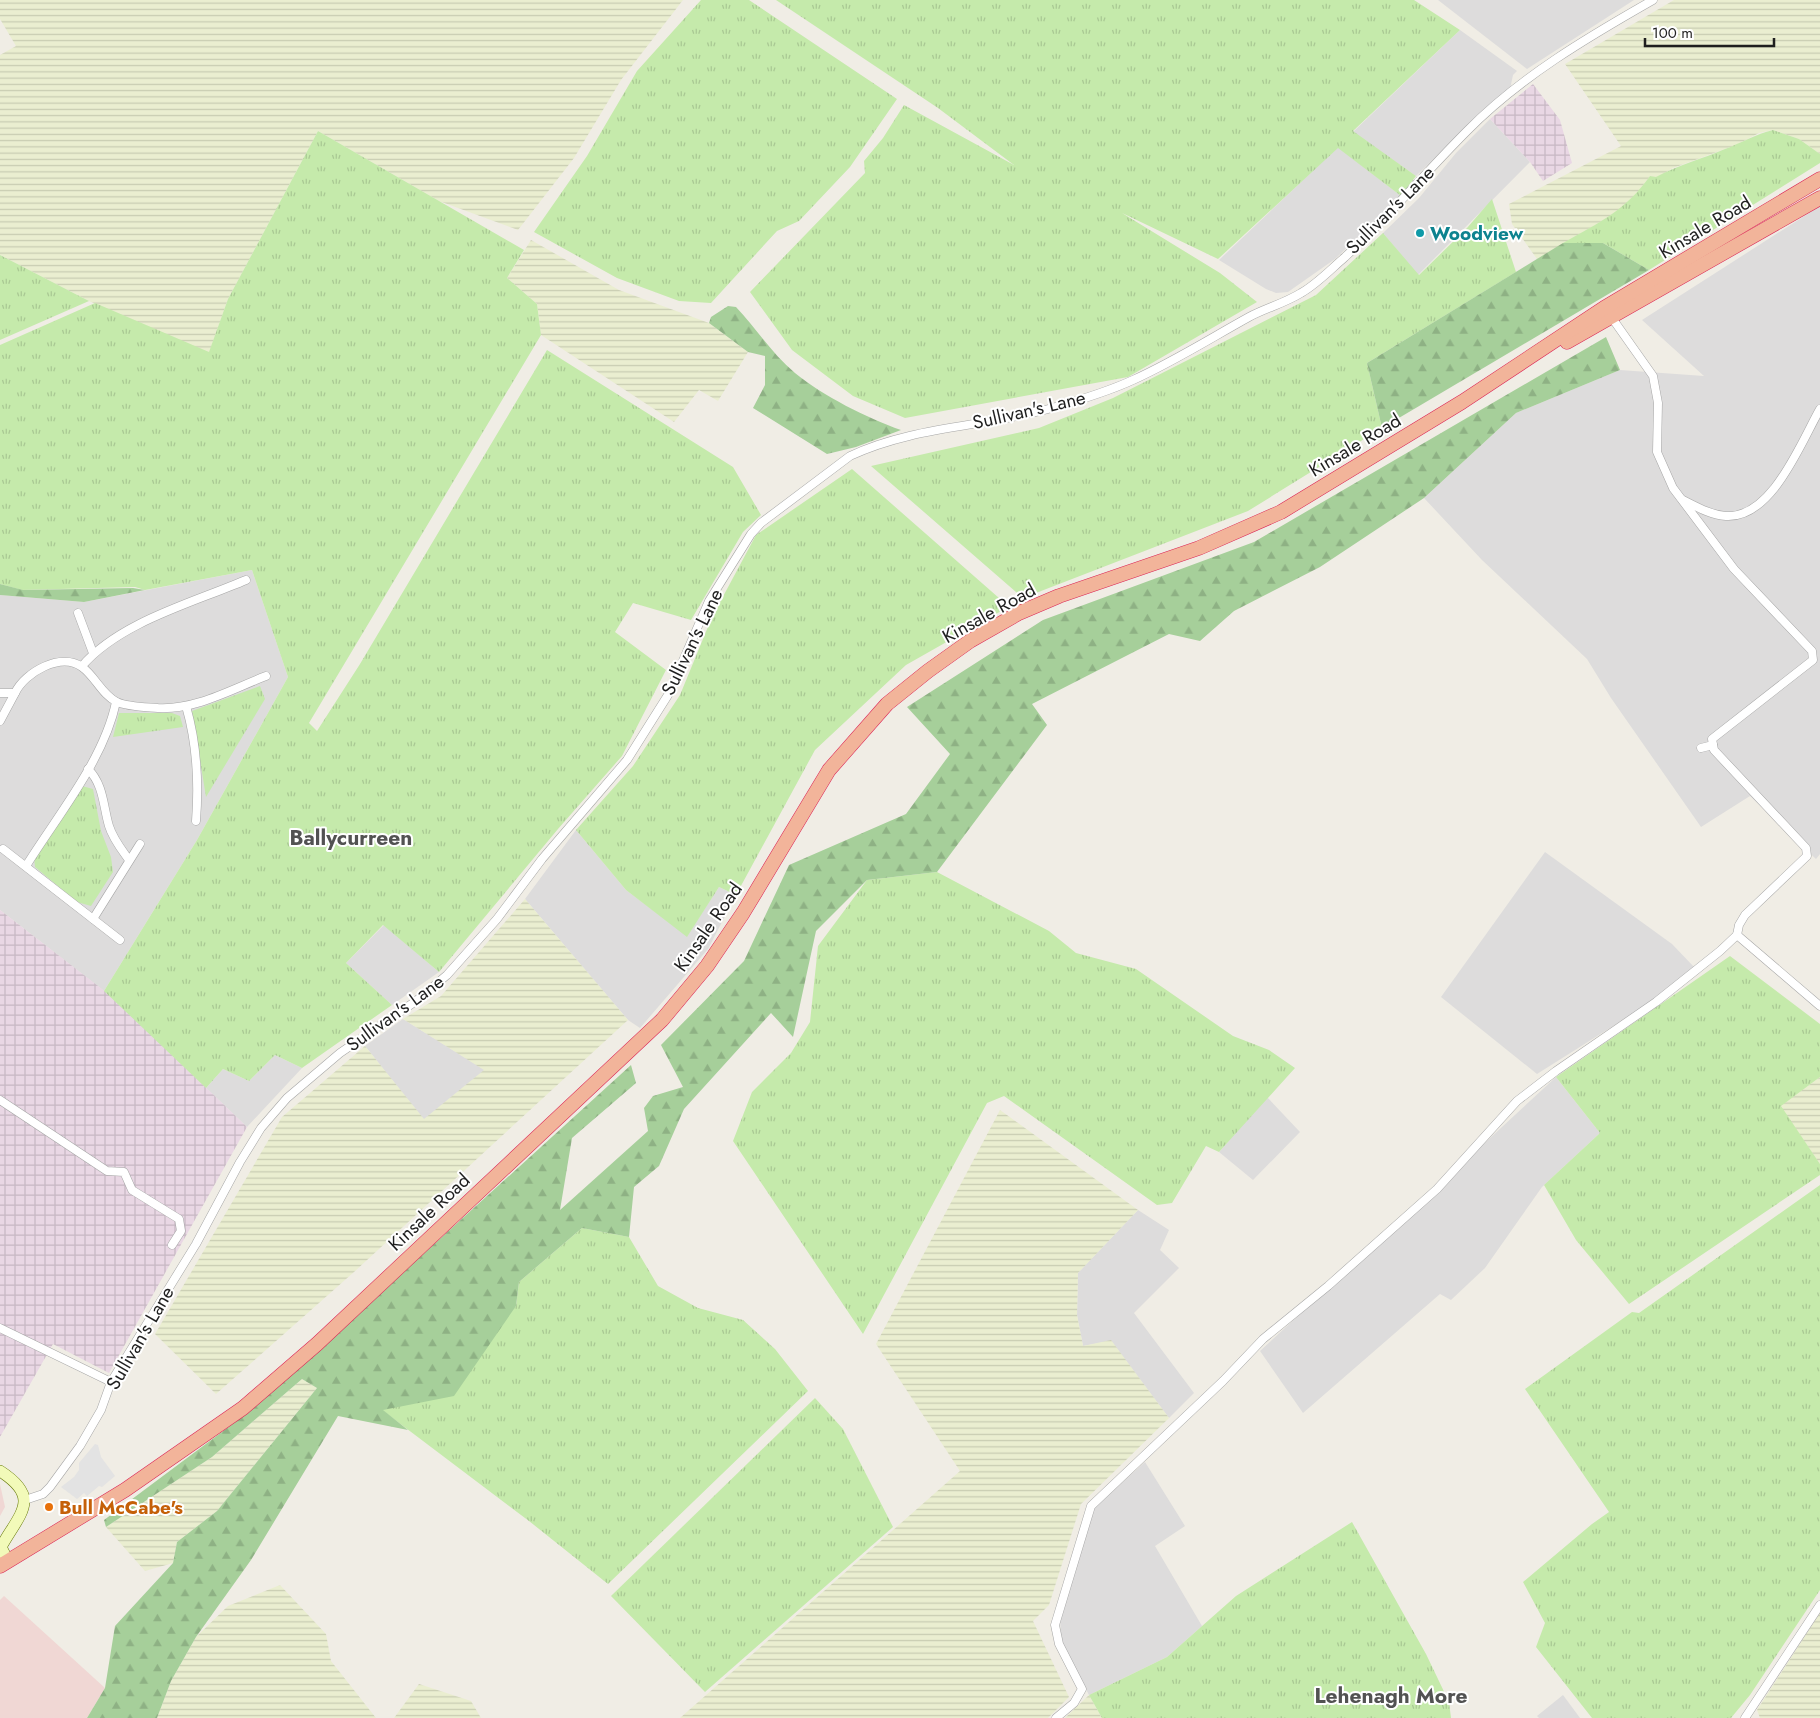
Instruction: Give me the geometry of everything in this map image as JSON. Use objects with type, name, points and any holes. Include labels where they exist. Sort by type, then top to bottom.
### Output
[{"type":"highway","name":"Kinsale Road","points":[[4,1564],[125,1490],[243,1408],[316,1344],[662,1020],[707,966],[743,913],[829,770],[887,704],[928,671],[970,641],[1019,613],[1059,596],[1199,548],[1281,512],[1484,388],[1604,308],[1820,179]]},
{"type":"highway","name":"Kinsale Road","points":[[1484,388],[1612,318],[1820,198]]},
{"type":"main road","points":[[0,1471],[16,1481],[26,1500],[15,1523],[0,1547],[4,1564]]},
{"type":"street","name":"Sullivan's Lane","points":[[26,1500],[43,1494],[50,1487],[80,1446],[97,1417],[112,1382],[196,1244],[240,1162],[262,1128],[287,1098],[340,1053],[416,1001],[447,975],[497,919],[542,859],[627,760],[668,695],[709,601],[752,534],[762,523],[850,456],[862,450],[955,426],[1049,409],[1108,391],[1184,354],[1253,315],[1302,293],[1323,277],[1378,225],[1468,130],[1500,100],[1558,58],[1653,0]]},
{"type":"street","points":[[1056,1718],[1074,1703],[1082,1689],[1059,1644],[1055,1625],[1091,1506],[1223,1381],[1264,1339],[1328,1286],[1437,1189],[1517,1101],[1556,1071],[1663,996],[1720,951],[1737,935],[1739,925],[1745,916],[1807,856],[1806,848],[1714,750],[1712,739],[1813,660],[1812,651],[1734,569],[1666,478],[1657,452],[1658,403],[1653,376],[1612,318]]},
{"type":"street","points":[[1681,499],[1705,511],[1727,516],[1752,510],[1772,492],[1820,409]]},
{"type":"street","points":[[82,666],[93,653],[119,634],[246,580]]},
{"type":"street","points":[[78,613],[93,653]]},
{"type":"street","points":[[0,721],[19,685],[45,664],[69,663],[82,666],[116,702],[158,708],[186,706],[266,676]]},
{"type":"street","points":[[0,692],[15,693]]},
{"type":"street","points":[[26,866],[88,769],[112,721],[116,702]]},
{"type":"street","points":[[186,706],[192,726],[198,785],[196,821]]},
{"type":"street","points":[[1701,748],[1713,745]]},
{"type":"street","points":[[88,769],[96,777],[100,786],[110,828],[129,860]]},
{"type":"street","points":[[94,919],[140,844]]},
{"type":"street","points":[[3,849],[120,940]]},
{"type":"street","points":[[1737,935],[1820,1006]]},
{"type":"street","points":[[0,1100],[108,1171],[124,1172],[132,1190],[179,1219],[181,1231],[172,1244]]},
{"type":"street","points":[[0,1328],[112,1382]]},
{"type":"street","points":[[1745,1718],[1820,1605]]},
{"type":"shaded area","points":[[1438,0],[1634,0],[1527,69]]},
{"type":"shaded area","points":[[1460,30],[1517,71],[1513,75],[1510,89],[1492,102],[1416,176],[1353,132]]},
{"type":"shaded area","points":[[1533,84],[1560,120],[1572,163],[1543,181],[1530,162],[1490,119]]},
{"type":"shaded area","points":[[1490,119],[1530,162],[1418,275],[1383,233],[1419,198],[1456,153]]},
{"type":"shaded area","points":[[1338,147],[1401,196],[1335,259],[1288,292],[1276,293],[1266,289],[1219,260]]},
{"type":"shaded area","points":[[1820,206],[1820,854],[1816,859],[1750,796],[1701,827],[1611,698],[1587,659],[1482,560],[1424,498],[1516,413],[1620,370],[1704,376],[1642,320]]},
{"type":"shaded area","points":[[252,570],[288,677],[197,840],[104,991],[0,910],[0,595],[84,602]]},
{"type":"shaded area","points":[[576,830],[626,890],[687,936],[719,887],[736,895],[708,949],[640,1028],[628,1020],[525,899]]},
{"type":"shaded area","points":[[1545,852],[1672,944],[1695,968],[1656,999],[1537,1074],[1441,997]]},
{"type":"shaded area","points":[[0,910],[111,996],[247,1127],[109,1373],[53,1344],[0,1437]]},
{"type":"shaded area","points":[[384,925],[439,972],[392,1005],[346,963]]},
{"type":"shaded area","points":[[403,1019],[485,1070],[424,1120],[365,1046]]},
{"type":"shaded area","points":[[275,1055],[302,1068],[247,1127],[206,1088],[223,1069],[249,1081]]},
{"type":"shaded area","points":[[1556,1077],[1600,1133],[1542,1187],[1485,1268],[1451,1300],[1440,1294],[1303,1413],[1260,1351]]},
{"type":"shaded area","points":[[1267,1097],[1300,1132],[1253,1180],[1219,1152]]},
{"type":"shaded area","points":[[1138,1210],[1169,1230],[1160,1250],[1179,1268],[1134,1313],[1194,1393],[1169,1418],[1111,1341],[1083,1346],[1077,1315],[1078,1273]]},
{"type":"shaded area","points":[[95,1444],[98,1445],[101,1457],[115,1476],[102,1487],[99,1486],[87,1496],[84,1493],[77,1499],[61,1487],[74,1477],[79,1470],[79,1463]]},
{"type":"shaded area","points":[[1145,1462],[1185,1526],[1155,1546],[1202,1626],[1167,1657],[1089,1695],[1062,1644],[1060,1621],[1093,1509]]},
{"type":"shaded area","points":[[0,1484],[5,1507],[0,1516]]},
{"type":"shaded area","points":[[4,1596],[105,1688],[87,1718],[0,1718],[0,1600]]},
{"type":"shaded area","points":[[1563,1695],[1580,1718],[1539,1718],[1537,1716]]},
{"type":"green space","points":[[0,0],[683,0],[621,80],[574,158],[518,230],[439,201],[318,131],[228,299],[209,353],[89,301],[0,255],[0,55],[16,46],[0,19]]},
{"type":"green space","points":[[701,0],[749,0],[897,99],[850,167],[799,221],[777,231],[711,303],[679,301],[617,278],[534,232],[587,156],[637,71]]},
{"type":"green space","points":[[776,0],[1414,0],[1460,30],[1353,131],[1416,176],[1401,196],[1338,148],[1218,259],[1122,213],[1220,273],[1257,302],[1128,377],[905,418],[853,396],[792,350],[750,292],[865,173],[864,161],[883,138],[904,105],[1014,165],[938,108]]},
{"type":"green space","points":[[1674,0],[1820,0],[1820,154],[1799,139],[1773,130],[1759,133],[1736,145],[1673,168],[1656,178],[1650,176],[1636,195],[1619,211],[1537,259],[1512,224],[1509,204],[1621,146],[1565,64]]},
{"type":"green space","points":[[1773,130],[1799,139],[1820,154],[1820,163],[1649,270],[1603,243],[1563,243],[1611,215],[1641,188],[1650,176],[1656,177]]},
{"type":"green space","points":[[318,131],[524,250],[507,278],[537,304],[541,335],[309,723],[317,731],[360,664],[547,350],[733,467],[761,515],[743,532],[691,620],[633,603],[615,632],[666,670],[622,756],[558,829],[439,972],[383,925],[346,963],[392,1005],[302,1068],[275,1055],[249,1081],[223,1069],[206,1088],[104,991],[197,840],[288,677],[252,570],[145,590],[135,587],[22,590],[0,584],[0,345],[95,303],[209,352],[228,299]]},
{"type":"green space","points":[[1492,199],[1516,272],[1367,363],[1382,428],[1248,511],[1023,598],[871,466],[1039,428],[1113,398],[1316,295],[1383,233],[1419,275],[1467,228]]},
{"type":"green space","points":[[531,240],[619,290],[709,323],[748,352],[718,401],[699,390],[674,422],[541,335],[537,304],[507,278]]},
{"type":"green space","points":[[1563,243],[1603,243],[1649,270],[1382,428],[1367,363]]},
{"type":"green space","points":[[0,255],[89,301],[0,340]]},
{"type":"green space","points":[[728,306],[736,307],[779,358],[806,382],[846,406],[901,430],[856,447],[827,454],[753,408],[765,385],[765,356],[748,352],[709,323],[711,317]]},
{"type":"green space","points":[[1606,337],[1620,370],[1516,413],[1424,498],[1320,567],[1234,611],[1200,641],[1169,634],[1032,704],[1047,725],[937,872],[867,880],[816,931],[793,1037],[771,1013],[684,1109],[659,1166],[634,1187],[629,1237],[582,1228],[519,1282],[516,1306],[454,1396],[383,1410],[408,1430],[338,1416],[251,1560],[196,1637],[171,1681],[157,1718],[87,1718],[105,1688],[115,1626],[173,1563],[177,1542],[217,1511],[317,1388],[302,1379],[212,1457],[106,1527],[104,1520],[254,1408],[631,1065],[636,1083],[572,1138],[560,1210],[648,1131],[644,1108],[653,1096],[683,1087],[661,1045],[744,961],[789,865],[906,814],[950,754],[907,707],[1043,620],[1254,542]]},
{"type":"green space","points":[[852,469],[999,598],[1003,610],[906,665],[815,750],[736,895],[719,887],[687,937],[626,890],[576,830],[633,766],[680,695],[712,617],[756,535]]},
{"type":"green space","points":[[0,584],[23,590],[133,588],[145,590],[84,602],[0,595]]},
{"type":"green space","points":[[260,686],[265,699],[206,797],[192,711]]},
{"type":"green space","points":[[119,713],[172,713],[180,716],[183,727],[113,737]]},
{"type":"green space","points":[[82,786],[93,789],[101,831],[111,857],[113,872],[91,906],[77,902],[35,867],[34,857]]},
{"type":"green space","points":[[937,872],[1049,931],[1076,953],[1136,969],[1233,1036],[1269,1050],[1295,1068],[1219,1152],[1206,1146],[1172,1203],[1157,1205],[1004,1096],[987,1103],[863,1334],[733,1141],[752,1092],[791,1053],[810,1022],[818,946],[867,880]]},
{"type":"green space","points":[[525,899],[628,1020],[354,1272],[216,1394],[155,1334],[282,1117],[365,1046],[424,1119],[484,1070],[403,1019],[441,996]]},
{"type":"green space","points":[[1730,956],[1820,1024],[1820,1077],[1781,1106],[1820,1164],[1820,1175],[1629,1304],[1576,1240],[1544,1185],[1600,1133],[1556,1077]]},
{"type":"green space","points":[[1820,1077],[1820,1164],[1780,1106]]},
{"type":"green space","points":[[1000,1110],[1138,1210],[1078,1273],[1077,1315],[1083,1346],[1111,1340],[1169,1418],[1081,1504],[1049,1605],[1033,1621],[1069,1697],[1048,1718],[680,1718],[960,1471],[876,1344]]},
{"type":"green space","points":[[1820,1185],[1820,1590],[1750,1695],[1731,1718],[1592,1718],[1536,1647],[1545,1623],[1523,1582],[1609,1512],[1525,1389],[1632,1312],[1639,1313]]},
{"type":"green space","points":[[582,1228],[629,1237],[658,1286],[698,1308],[743,1320],[775,1349],[808,1391],[608,1584],[529,1521],[382,1410],[516,1306],[519,1282]]},
{"type":"green space","points":[[302,1379],[317,1388],[217,1511],[177,1542],[173,1563],[145,1571],[106,1527],[212,1457]]},
{"type":"green space","points":[[815,1398],[843,1429],[893,1527],[705,1692],[611,1596]]},
{"type":"green space","points":[[1352,1522],[1426,1654],[1449,1702],[1451,1718],[1102,1718],[1089,1695],[1167,1657],[1236,1596]]},
{"type":"green space","points":[[280,1585],[326,1634],[331,1661],[376,1718],[157,1718],[171,1681],[196,1637],[228,1606]]},
{"type":"green space","points":[[1820,1613],[1820,1718],[1760,1718],[1757,1710]]},
{"type":"green space","points":[[419,1684],[471,1701],[481,1718],[394,1718]]},
{"type":"green space","points":[[1089,1695],[1102,1718],[1065,1718]]},
{"type":"place","name":"Woodview","points":[[1420,233]]},
{"type":"place","name":"Bull McCabe's","points":[[49,1507]]},
{"type":"district","name":"Ballycurreen","points":[[351,838]]},
{"type":"district","name":"Lehenagh More","points":[[1391,1696]]}]
